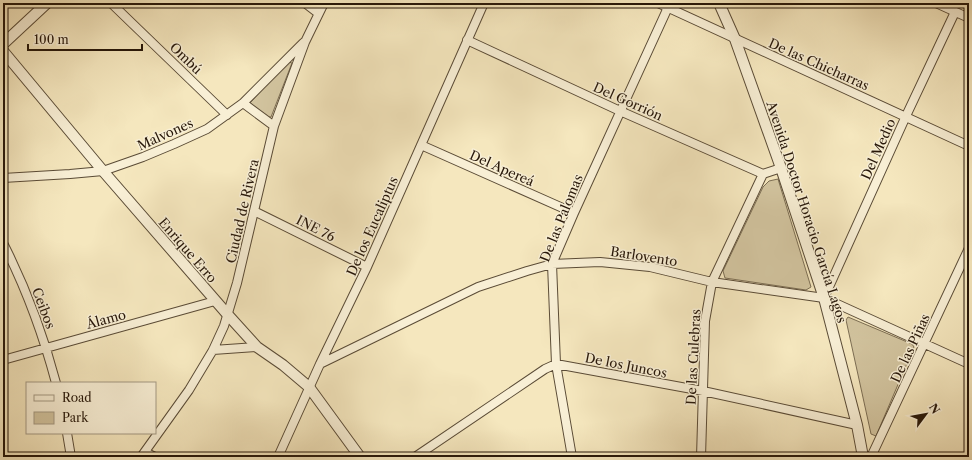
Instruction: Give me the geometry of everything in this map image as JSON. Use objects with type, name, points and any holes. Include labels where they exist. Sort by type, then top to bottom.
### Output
[{"type":"street","points":[[3,44],[47,3]]},
{"type":"street","name":"Ombú","points":[[111,3],[227,115]]},
{"type":"street","points":[[305,3],[318,13]]},
{"type":"street","name":"Ciudad de Rivera","points":[[143,454],[189,390],[213,350],[224,326],[237,283],[274,126],[305,42],[324,3]]},
{"type":"street","name":"De los Eucaliptus","points":[[278,457],[309,387],[367,267],[484,3]]},
{"type":"street","name":"De las Chicharras","points":[[658,3],[669,5],[735,39],[969,146]]},
{"type":"street","name":"Avenida Doctor Horacio García Lagos","points":[[719,3],[735,39],[781,168],[824,298],[857,425],[863,457]]},
{"type":"street","points":[[936,3],[969,18]]},
{"type":"street","name":"De las Palomas","points":[[572,457],[556,364],[552,264],[669,5]]},
{"type":"street","name":"Del Medio","points":[[824,298],[906,116],[956,12]]},
{"type":"street","name":"Del Gorrión","points":[[467,40],[620,111],[763,174]]},
{"type":"street","name":"Malvones","points":[[3,178],[103,171],[174,144],[206,129],[243,103],[305,42]]},
{"type":"street","name":"Enrique Erro","points":[[3,51],[103,171],[228,316],[257,347],[283,365],[309,387],[360,457]]},
{"type":"street","points":[[243,103],[274,126]]},
{"type":"street","name":"Del Apereá","points":[[421,145],[574,213]]},
{"type":"street","points":[[763,174],[781,168]]},
{"type":"street","name":"De las Culebras","points":[[701,457],[705,321],[712,282],[763,174]]},
{"type":"street","name":"INE 76","points":[[254,211],[367,267]]},
{"type":"street","name":"Ceibos","points":[[3,243],[17,270],[35,314],[56,382]]},
{"type":"street","name":"De las Piñas","points":[[872,457],[969,248]]},
{"type":"street","name":"Barlovento","points":[[320,364],[478,287],[527,270],[552,264],[600,262],[650,267],[712,282],[824,298],[969,364]]},
{"type":"street","name":"Álamo","points":[[3,360],[215,301]]},
{"type":"street","points":[[213,350],[257,347]]},
{"type":"street","points":[[415,457],[545,369],[556,364]]},
{"type":"street","name":"De los Juncos","points":[[556,364],[703,391],[857,425]]},
{"type":"street","points":[[67,434],[71,457]]},
{"type":"street","points":[[143,454],[155,457]]},
{"type":"green space","points":[[289,62],[292,63],[271,117],[267,117],[250,103]]},
{"type":"green space","points":[[778,179],[811,287],[806,290],[725,278],[723,271],[763,187],[769,181]]},
{"type":"green space","points":[[848,317],[912,344],[914,347],[876,436],[871,434],[846,320]]}]
